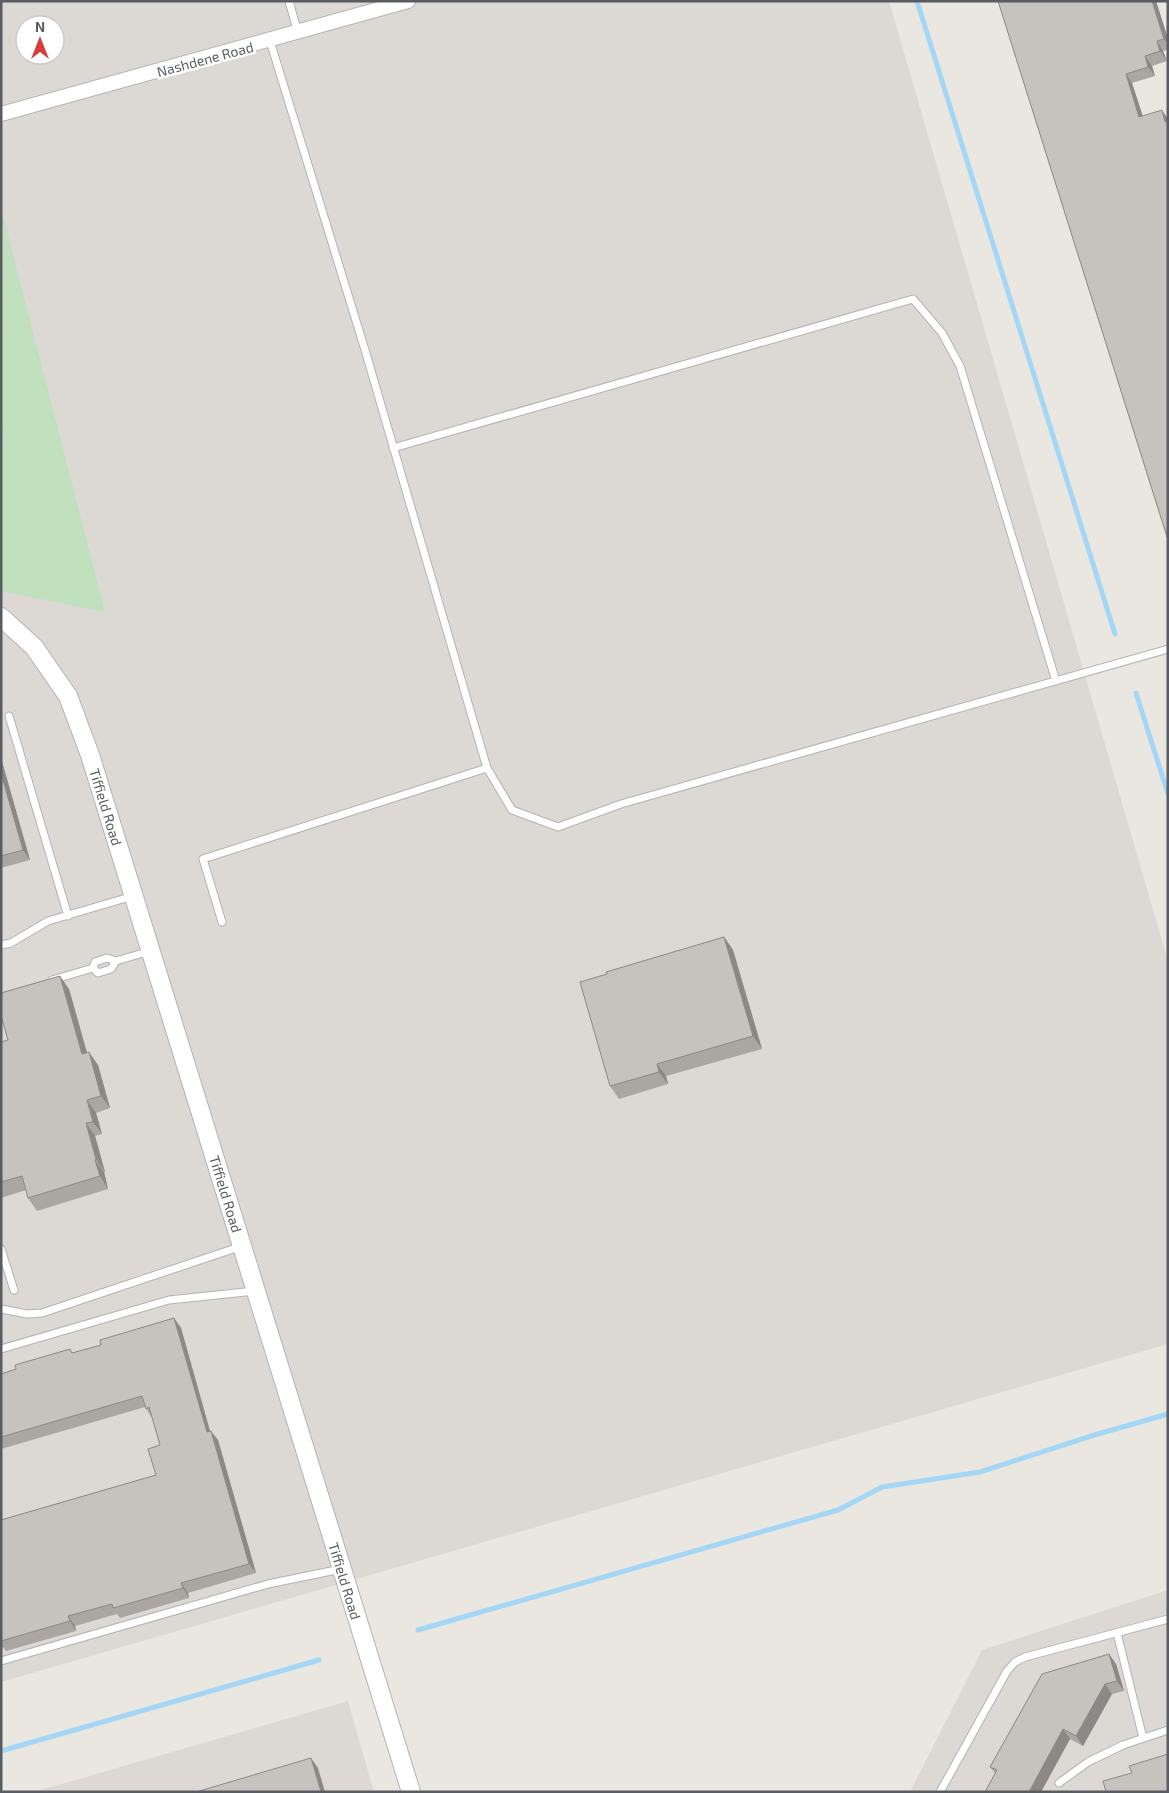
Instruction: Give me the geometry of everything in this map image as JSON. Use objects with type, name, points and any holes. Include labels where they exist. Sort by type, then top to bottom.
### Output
[{"type":"street","name":"Nashdene Road","points":[[1,114],[298,33],[385,4],[408,1]]},
{"type":"street","name":"Tiffield Road","points":[[1,617],[34,647],[68,696],[90,755],[411,1792]]},
{"type":"lane","points":[[289,1],[298,33]]},
{"type":"lane","points":[[270,41],[487,768],[512,810],[558,827],[621,804],[1168,649]]},
{"type":"lane","points":[[393,448],[913,299],[942,333],[960,366],[1056,681]]},
{"type":"lane","points":[[9,716],[68,916]]},
{"type":"lane","points":[[222,922],[203,859],[487,768]]},
{"type":"lane","points":[[1,945],[11,943],[48,921],[133,896]]},
{"type":"lane","points":[[93,968],[95,962],[107,958],[116,962],[150,951]]},
{"type":"lane","points":[[93,968],[98,973],[112,969],[116,962]]},
{"type":"lane","points":[[45,982],[93,968]]},
{"type":"lane","points":[[1,1309],[27,1314],[42,1312],[242,1246]]},
{"type":"lane","points":[[1,1249],[14,1290]]},
{"type":"lane","points":[[1,1349],[169,1300],[256,1291]]},
{"type":"lane","points":[[1,1661],[268,1584],[342,1569]]},
{"type":"lane","points":[[941,1790],[1007,1671],[1015,1662],[1025,1657],[1168,1619]]},
{"type":"lane","points":[[1117,1633],[1143,1738]]},
{"type":"lane","points":[[1059,1783],[1088,1762],[1122,1745],[1168,1730]]},
{"type":"shaded area","points":[[1,1],[889,1],[1168,961],[1168,1344],[1,1682]]},
{"type":"shaded area","points":[[1168,1590],[1168,1792],[910,1792],[982,1650]]},
{"type":"shaded area","points":[[348,1701],[374,1792],[34,1792]]},
{"type":"green space","points":[[1,208],[105,612],[1,591],[1,440],[4,439],[1,428]]},
{"type":"building","points":[[998,1],[1152,1],[1164,39],[1157,41],[1160,51],[1145,56],[1148,67],[1126,74],[1139,117],[1162,110],[1165,122],[1168,121],[1168,540]]},
{"type":"building","points":[[1,773],[23,850],[1,856]]},
{"type":"building","points":[[724,937],[753,1036],[657,1064],[659,1072],[610,1086],[580,982],[607,974],[606,972]]},
{"type":"building","points":[[60,976],[82,1054],[89,1052],[101,1096],[87,1100],[93,1122],[86,1123],[100,1176],[28,1198],[22,1176],[1,1182],[1,1042],[8,1040],[1,1015],[1,993]]},
{"type":"building","points":[[174,1318],[207,1432],[211,1431],[249,1564],[181,1583],[183,1588],[113,1608],[112,1604],[68,1616],[70,1621],[1,1641],[1,1520],[156,1475],[148,1449],[160,1445],[149,1407],[146,1409],[142,1396],[1,1437],[1,1374],[16,1369],[15,1365],[70,1349],[72,1353],[101,1345],[100,1340]]},
{"type":"building","points":[[1109,1654],[1117,1681],[1105,1684],[1076,1736],[1063,1729],[1029,1792],[985,1792],[997,1770],[990,1767],[1042,1674]]},
{"type":"building","points":[[1168,1754],[1168,1792],[1106,1792],[1103,1781],[1132,1773],[1129,1766]]},
{"type":"building","points":[[311,1758],[321,1792],[196,1792]]},
{"type":"waterway","points":[[917,1],[1115,634]]},
{"type":"waterway","points":[[1136,693],[1168,794]]},
{"type":"waterway","points":[[418,1630],[838,1510],[882,1487],[980,1472],[1091,1436],[1168,1414]]},
{"type":"waterway","points":[[1,1751],[319,1660]]}]
